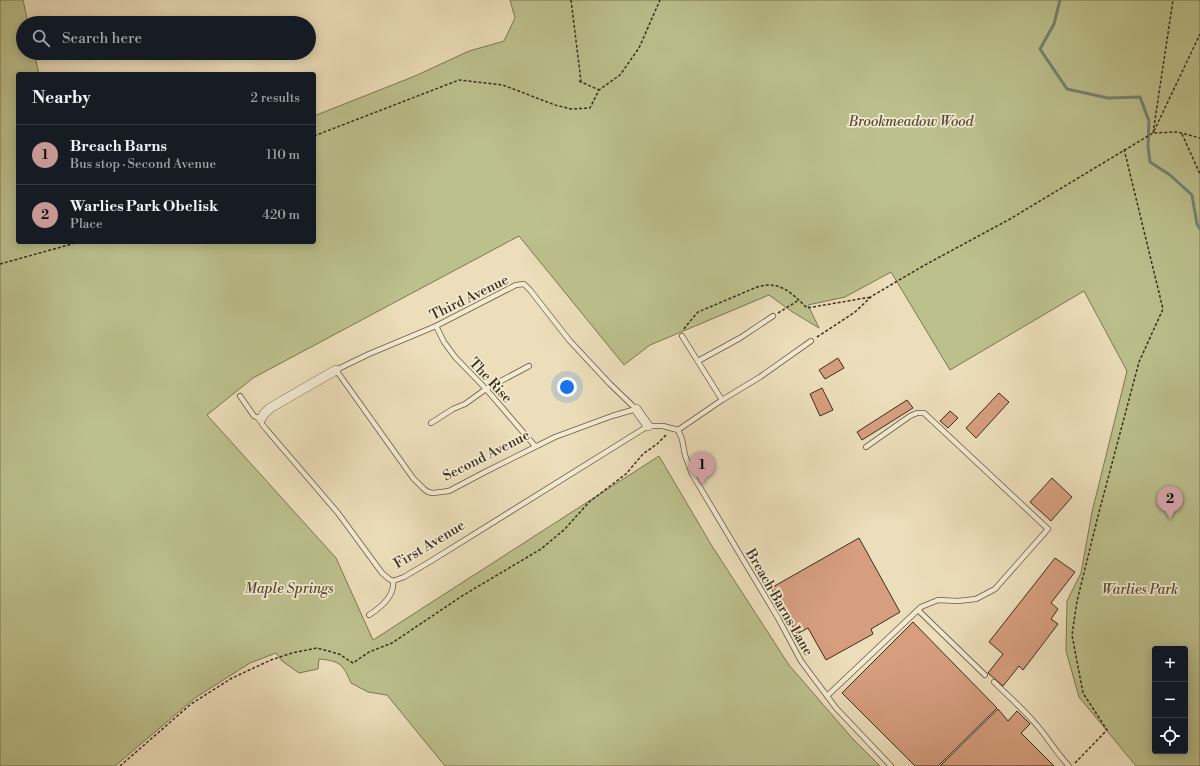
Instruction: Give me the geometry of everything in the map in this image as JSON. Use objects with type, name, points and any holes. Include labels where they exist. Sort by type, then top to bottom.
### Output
[{"type":"street","points":[[261,419],[270,408],[336,370]]},
{"type":"street","points":[[636,409],[648,426]]},
{"type":"lane","name":"Third Avenue","points":[[336,370],[369,354],[436,326],[516,285],[524,284],[569,340],[610,384],[636,409]]},
{"type":"lane","points":[[698,362],[740,338],[774,316]]},
{"type":"lane","name":"The Rise","points":[[436,326],[444,342],[455,357],[486,389],[535,446]]},
{"type":"lane","points":[[682,336],[722,400]]},
{"type":"lane","points":[[648,426],[663,426],[678,430],[722,400],[760,377],[810,341]]},
{"type":"lane","points":[[431,423],[453,409],[465,404],[486,389],[529,366]]},
{"type":"lane","name":"Second Avenue","points":[[336,370],[414,478],[424,489],[433,493],[449,491],[535,446],[570,431],[636,409]]},
{"type":"lane","name":"First Avenue","points":[[240,396],[254,416],[261,419],[262,424],[266,429],[338,513],[382,573],[393,581],[404,577],[432,561],[648,426]]},
{"type":"lane","points":[[827,696],[921,607],[938,600],[958,601],[976,599],[995,589],[1048,529],[924,413],[917,413],[910,416],[866,447]]},
{"type":"lane","name":"Breach Barns Lane","points":[[678,430],[682,439],[684,455],[692,474],[778,618],[801,661],[836,708],[891,766]]},
{"type":"lane","points":[[369,615],[381,606],[391,593],[394,587],[393,581]]},
{"type":"lane","points":[[918,610],[985,674]]},
{"type":"lane","points":[[994,682],[1034,721],[1061,758],[1070,766]]},
{"type":"path","points":[[571,0],[580,81],[599,90]]},
{"type":"path","points":[[316,135],[459,80],[503,85],[555,105],[571,109],[590,108],[599,90],[620,75],[639,48],[660,0]]},
{"type":"path","points":[[1153,133],[1173,0]]},
{"type":"path","points":[[1153,133],[1200,34]]},
{"type":"path","points":[[810,341],[855,312],[872,296],[923,266],[1010,219],[1124,149],[1153,133],[1178,132],[1200,138]]},
{"type":"path","points":[[1182,133],[1200,174]]},
{"type":"path","points":[[1070,766],[1107,730],[1083,693],[1072,635],[1077,601],[1139,362],[1163,309],[1124,149]]},
{"type":"path","points":[[0,264],[71,244]]},
{"type":"path","points":[[682,336],[686,326],[698,312],[765,284],[773,284],[790,292],[807,308],[872,296]]},
{"type":"path","points":[[785,308],[799,300]]},
{"type":"path","points":[[120,766],[192,704],[232,678],[271,660],[292,653],[317,648],[339,654],[353,662],[369,652],[392,642],[462,596],[541,549],[565,529],[589,502],[626,474],[643,454],[668,434],[678,430]]},
{"type":"green space","points":[[0,0],[23,0],[26,16],[16,16],[16,60],[36,60],[39,72],[16,72],[16,244],[316,244],[316,115],[415,76],[469,51],[504,41],[515,18],[510,0],[1200,0],[1200,766],[1136,766],[1079,697],[1066,651],[1067,601],[1081,573],[1092,512],[1127,371],[1084,291],[950,370],[891,272],[845,297],[808,305],[819,328],[791,311],[769,295],[650,345],[624,365],[519,236],[253,378],[207,415],[336,558],[373,640],[659,456],[712,546],[789,665],[852,738],[880,766],[445,766],[387,695],[368,692],[351,683],[346,672],[336,662],[319,659],[318,669],[299,673],[282,661],[276,653],[250,663],[195,698],[115,766],[0,766]]},
{"type":"building","points":[[838,358],[844,368],[825,379],[819,370]]},
{"type":"building","points":[[822,388],[833,410],[820,416],[810,394]]},
{"type":"building","points":[[999,393],[1009,402],[976,438],[966,428]]},
{"type":"building","points":[[907,400],[913,408],[862,440],[857,432]]},
{"type":"building","points":[[950,411],[958,418],[948,428],[940,421]]},
{"type":"building","points":[[1052,478],[1072,497],[1051,521],[1030,502]]},
{"type":"building","points":[[859,538],[900,612],[871,629],[873,634],[826,660],[808,628],[797,634],[771,588]]},
{"type":"building","points":[[1055,558],[1075,572],[1051,603],[1058,609],[1051,619],[1058,624],[1023,670],[1019,666],[1003,686],[988,673],[1003,654],[989,642]]},
{"type":"building","points":[[913,622],[997,708],[938,766],[915,766],[842,693]]},
{"type":"building","points":[[998,709],[1008,721],[1017,711],[1030,724],[1021,733],[1054,766],[940,766]]},
{"type":"waterway","points":[[1060,0],[1054,24],[1040,49],[1067,89],[1108,98],[1140,97],[1149,121],[1148,146],[1150,162],[1170,175],[1192,195],[1197,224],[1200,229]]},
{"type":"place","name":"Breach Barns","points":[[702,485]]},
{"type":"place","name":"Warlies Park Obelisk","points":[[1170,519]]},
{"type":"park label","name":"Brookmeadow Wood","points":[[911,121]]},
{"type":"park label","name":"Maple Springs","points":[[289,588]]},
{"type":"park label","name":"Warlies Park","points":[[1140,589]]}]
